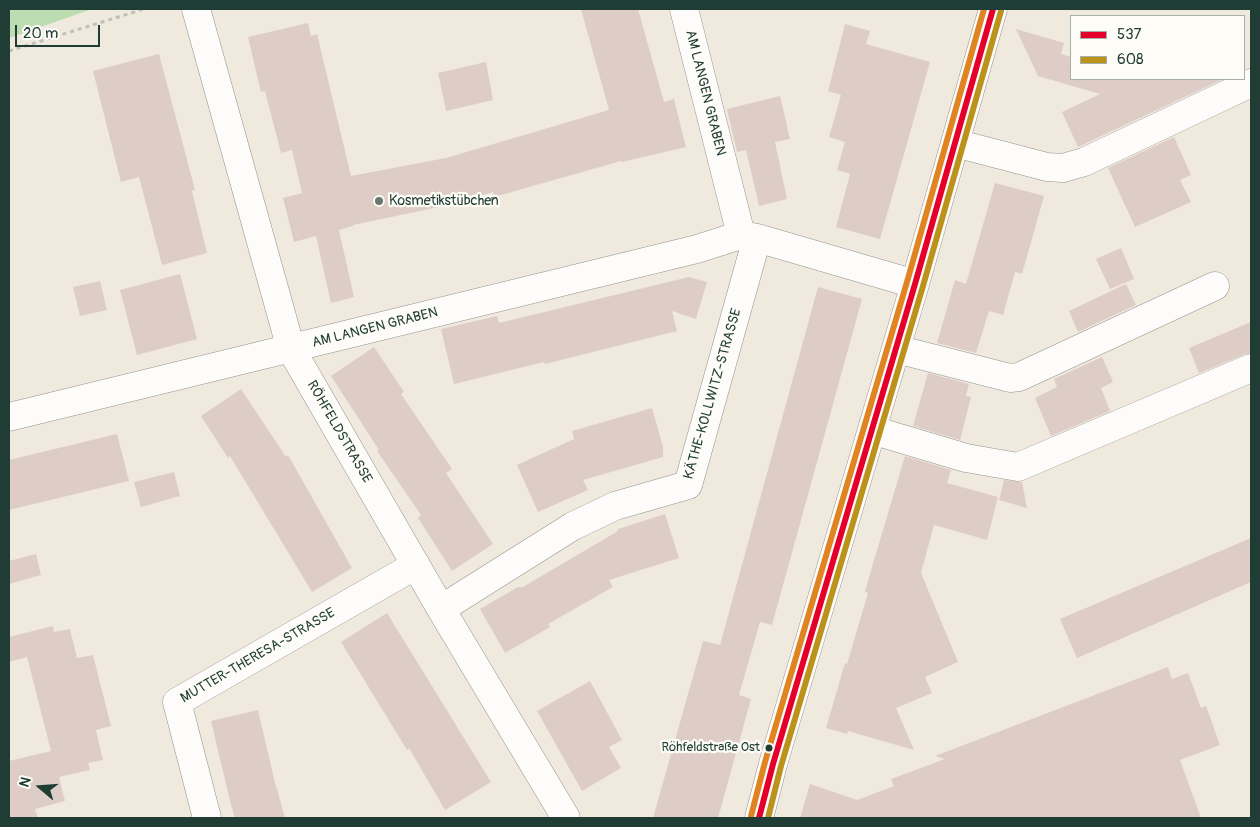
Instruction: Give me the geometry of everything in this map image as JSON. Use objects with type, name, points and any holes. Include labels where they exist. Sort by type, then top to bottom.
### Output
[{"type":"street","name":"RÖHFELDSTRASSE","points":[[196,9],[291,349],[441,609],[566,818]]},
{"type":"street","name":"AM LANGEN GRABEN","points":[[9,417],[749,236],[684,9]]},
{"type":"street","points":[[760,818],[776,755],[896,350],[993,9]]},
{"type":"street","points":[[955,143],[1046,167],[1063,168],[1084,162],[1251,82]]},
{"type":"street","points":[[749,236],[915,284]]},
{"type":"street","name":"KÄTHE-KOLLWITZ-STRASSE","points":[[441,609],[573,526],[615,506],[688,485],[749,236]]},
{"type":"street","points":[[896,350],[1010,378],[1019,377],[1215,286]]},
{"type":"street","points":[[872,430],[966,458],[1018,467],[1251,368]]},
{"type":"street","name":"MUTTER-THERESA-STRASSE","points":[[207,818],[177,702],[416,565]]},
{"type":"path","points":[[9,51],[144,9]]},
{"type":"green space","points":[[9,9],[92,9],[9,38]]},
{"type":"building","points":[[581,9],[638,9],[664,102],[674,99],[686,147],[621,161],[494,197],[493,192],[453,204],[353,225],[339,230],[354,297],[331,303],[316,236],[294,242],[283,198],[302,193],[292,150],[281,153],[265,91],[261,92],[248,37],[308,23],[311,36],[317,34],[351,176],[446,158],[609,110]]},
{"type":"building","points":[[845,24],[870,31],[866,44],[930,62],[880,239],[836,227],[850,174],[837,170],[845,142],[829,137],[841,95],[828,91]]},
{"type":"building","points":[[1016,29],[1064,43],[1061,54],[1070,57],[1070,80],[1221,80],[1078,147],[1062,112],[1100,94],[1038,76]]},
{"type":"building","points":[[159,54],[195,190],[192,191],[207,253],[162,265],[139,177],[121,182],[93,71]]},
{"type":"building","points":[[486,62],[493,100],[446,111],[438,73]]},
{"type":"building","points":[[780,96],[790,139],[775,142],[787,199],[759,206],[746,150],[737,152],[727,109]]},
{"type":"building","points":[[1174,137],[1191,175],[1180,180],[1191,202],[1135,227],[1108,168]]},
{"type":"building","points":[[995,183],[1044,196],[1022,274],[1015,272],[1003,315],[989,311],[976,353],[937,343],[955,280],[966,284]]},
{"type":"building","points":[[1121,248],[1134,279],[1110,289],[1096,259]]},
{"type":"building","points":[[180,274],[197,339],[137,355],[120,290]]},
{"type":"building","points":[[689,277],[707,282],[696,319],[672,311],[677,331],[545,364],[544,362],[454,384],[441,329],[497,316],[499,323]]},
{"type":"building","points":[[100,281],[107,310],[80,316],[73,287]]},
{"type":"building","points":[[1126,284],[1136,305],[1078,332],[1069,311]]},
{"type":"building","points":[[818,287],[862,299],[772,625],[760,622],[739,695],[751,699],[718,818],[653,818],[703,641],[720,645]]},
{"type":"building","points":[[1251,322],[1251,353],[1199,373],[1189,348]]},
{"type":"building","points":[[374,347],[404,392],[401,394],[452,469],[446,473],[493,544],[452,571],[418,518],[421,515],[377,451],[379,450],[331,376]]},
{"type":"building","points":[[1102,357],[1113,382],[1101,388],[1110,411],[1051,436],[1035,398],[1057,387],[1054,379]]},
{"type":"building","points":[[928,373],[969,384],[966,396],[971,397],[960,440],[913,426]]},
{"type":"building","points":[[241,389],[286,457],[288,455],[352,568],[312,592],[230,456],[228,458],[201,416]]},
{"type":"building","points":[[652,408],[663,447],[663,457],[583,480],[588,490],[538,512],[517,465],[574,439],[572,431]]},
{"type":"building","points":[[117,434],[129,481],[9,510],[9,460]]},
{"type":"building","points":[[905,456],[951,470],[947,483],[998,497],[987,540],[934,525],[921,573],[958,662],[925,677],[932,693],[896,708],[914,750],[848,731],[847,734],[826,728],[868,593],[865,592]]},
{"type":"building","points":[[174,472],[180,496],[141,507],[134,482]]},
{"type":"building","points":[[1004,480],[1022,482],[1027,508],[999,500]]},
{"type":"building","points":[[665,514],[679,558],[609,580],[613,587],[548,624],[550,627],[505,653],[480,609],[518,587],[523,587],[618,531],[618,529]]},
{"type":"building","points":[[1251,538],[1251,582],[1077,658],[1060,619]]},
{"type":"building","points":[[36,554],[41,575],[9,584],[9,561]]},
{"type":"building","points":[[387,613],[491,782],[445,810],[409,748],[407,750],[341,642]]},
{"type":"building","points":[[53,626],[54,632],[70,629],[77,658],[93,655],[111,726],[96,730],[103,760],[88,763],[90,770],[59,777],[65,801],[35,809],[38,818],[9,818],[9,761],[51,751],[27,657],[9,662],[9,637]]},
{"type":"building","points":[[1168,667],[1172,679],[1188,673],[1201,708],[1206,706],[1220,745],[1180,760],[1201,818],[800,818],[810,784],[857,800],[894,786],[891,779],[945,759],[935,756]]},
{"type":"building","points":[[590,681],[622,740],[609,747],[621,768],[582,791],[537,711]]},
{"type":"building","points":[[258,710],[285,818],[235,818],[230,801],[211,721]]},
{"type":"transit line","points":[[751,816],[765,762],[907,282],[984,9]]},
{"type":"transit line","name":"537","points":[[759,818],[773,764],[915,284],[993,9]]},
{"type":"transit line","name":"608","points":[[768,818],[781,766],[923,286],[1001,11]]},
{"type":"place","name":"Kosmetikstübchen","points":[[379,201]]},
{"type":"place","name":"Röhfeldstraße Ost","points":[[769,748]]}]
